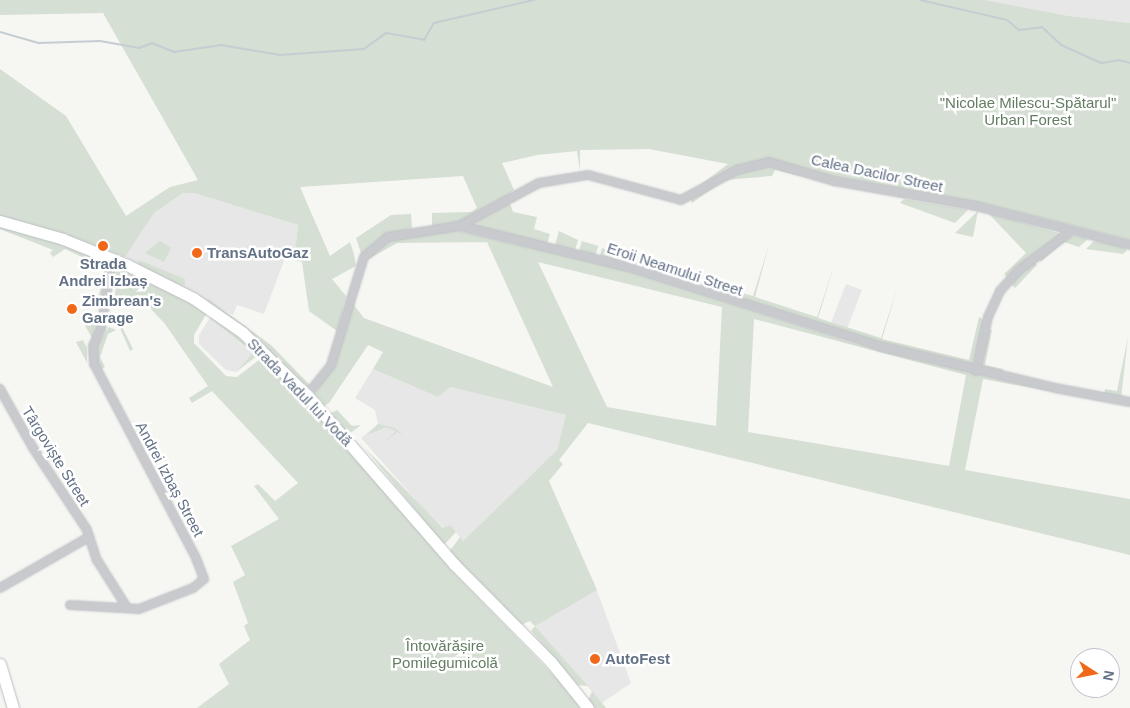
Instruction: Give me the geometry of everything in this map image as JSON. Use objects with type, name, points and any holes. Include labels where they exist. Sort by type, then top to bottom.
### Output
[{"type":"main road","name":"Strada Vadul lui Vodă","points":[[0,221],[63,239],[112,258],[214,311],[266,352],[307,395],[454,564],[551,662],[588,708]]},
{"type":"main road","points":[[0,664],[13,708]]},
{"type":"street","name":"Calea Dacilor Street","points":[[458,226],[540,183],[588,175],[681,200],[737,170],[769,162],[834,181],[976,206],[1070,232],[1130,245]]},
{"type":"street","name":"Eroii Neamului Street","points":[[307,395],[331,366],[364,257],[388,237],[458,226],[605,260],[814,328],[976,370],[1130,402]]},
{"type":"street","points":[[976,370],[994,300],[1019,270],[1070,232]]},
{"type":"street","name":"Andrei Izbaș Street","points":[[70,605],[126,606],[138,609],[153,605],[200,584],[204,574],[94,364],[93,346],[101,329],[112,258]]},
{"type":"street","name":"Târgoviște Street","points":[[0,390],[89,537],[96,560],[126,606]]},
{"type":"street","points":[[0,588],[89,537]]},
{"type":"shaded area","points":[[985,0],[1130,0],[1130,23],[1069,16]]},
{"type":"shaded area","name":"TransAutoGaz","points":[[183,193],[194,193],[298,225],[294,260],[285,258],[264,314],[237,305],[233,315],[125,257],[154,213]]},
{"type":"shaded area","points":[[846,284],[862,290],[847,328],[831,322]]},
{"type":"shaded area","points":[[210,318],[253,354],[236,372],[226,370],[199,344],[199,335]]},
{"type":"shaded area","points":[[373,369],[438,397],[450,387],[566,415],[557,450],[463,541],[450,525],[444,528],[423,508],[361,438],[378,424],[375,410],[355,398]]},
{"type":"shaded area","points":[[476,558],[593,580],[631,683],[602,703]]},
{"type":"green space","name":"\"Nicolae Milescu-Spătarul\" Urban Forest","points":[[0,0],[985,0],[1069,16],[1130,23],[1130,240],[976,202],[814,173],[763,160],[724,173],[692,191],[728,164],[649,149],[580,150],[580,171],[577,151],[537,155],[502,163],[514,190],[495,205],[456,224],[432,226],[432,213],[471,212],[477,208],[463,176],[300,187],[330,256],[350,242],[354,254],[356,266],[332,279],[346,296],[337,331],[309,311],[302,262],[294,260],[298,225],[194,193],[183,193],[154,213],[125,257],[65,235],[0,217],[0,69],[66,116],[126,216],[170,187],[198,180],[103,13],[0,15]]},
{"type":"green space","points":[[770,165],[808,178],[775,170],[772,176],[725,180],[692,203],[690,199],[734,173]]},
{"type":"green space","points":[[904,199],[968,210],[955,223],[900,203]]},
{"type":"green space","points":[[510,203],[513,212],[537,217],[534,229],[550,234],[547,244],[467,226]]},
{"type":"green space","points":[[978,211],[973,237],[955,233]]},
{"type":"green space","points":[[988,213],[1062,234],[1030,257],[1008,278],[1004,274],[1026,253]]},
{"type":"green space","points":[[411,214],[412,228],[384,235],[362,256],[356,238],[391,215]]},
{"type":"green space","points":[[0,225],[65,243],[109,261],[99,305],[95,308],[105,274],[101,266],[65,249],[53,257],[50,253],[53,250],[0,229]]},
{"type":"green space","points":[[454,230],[628,270],[856,344],[1059,393],[983,379],[965,470],[1130,499],[1130,555],[588,423],[559,460],[563,464],[549,481],[597,590],[535,626],[530,621],[521,625],[449,552],[460,537],[463,541],[557,450],[566,415],[450,387],[438,397],[373,369],[383,352],[368,345],[329,403],[322,407],[312,397],[338,356],[353,304],[364,318],[553,387],[487,242],[397,243],[367,260],[385,241]],"holes":[[[538,262],[722,307],[716,426],[607,407]],[[754,319],[966,375],[949,466],[748,432]]]},
{"type":"green space","points":[[559,231],[578,240],[575,250],[555,245]]},
{"type":"green space","points":[[1073,236],[1088,239],[1079,247],[1064,242],[1041,262],[1038,258],[1060,242]]},
{"type":"green space","points":[[160,241],[171,248],[164,262],[145,253]]},
{"type":"green space","points":[[582,241],[598,246],[595,256],[579,251]]},
{"type":"green space","points":[[1094,241],[1122,246],[1127,250],[1123,254],[1086,249]]},
{"type":"green space","points":[[769,245],[755,297],[817,317],[834,266],[818,318],[881,338],[898,286],[882,339],[969,360],[979,317],[984,320],[972,367],[897,349],[740,301],[742,293],[753,296]]},
{"type":"green space","points":[[602,248],[619,254],[618,261],[600,256]]},
{"type":"green space","points":[[139,260],[185,279],[185,284],[182,286],[138,264]]},
{"type":"green space","points":[[1033,261],[1037,265],[1015,288],[1009,282]]},
{"type":"green space","name":"Întovărășire Pomilegumicolă","points":[[115,263],[208,311],[194,335],[194,343],[226,376],[237,377],[264,356],[374,477],[452,571],[567,689],[580,708],[197,708],[229,684],[219,664],[250,640],[244,626],[248,623],[233,582],[245,575],[231,546],[279,519],[254,486],[258,484],[275,501],[298,483],[212,391],[192,403],[189,398],[208,386],[165,324],[138,295],[113,305],[117,281],[111,280]]},
{"type":"green space","points":[[207,298],[271,345],[310,385],[306,389],[265,347],[208,303]]},
{"type":"green space","points":[[105,311],[111,313],[122,327],[133,349],[130,351],[120,328]]},
{"type":"green space","points":[[101,312],[95,337],[92,338],[82,320]]},
{"type":"green space","points":[[212,315],[261,353],[236,372],[253,353],[210,318]]},
{"type":"green space","points":[[109,327],[116,330],[108,334],[100,357],[105,367],[100,370],[95,349]]},
{"type":"green space","points":[[987,329],[992,330],[985,365],[1003,369],[1002,373],[978,368]]},
{"type":"green space","points":[[1128,337],[1121,398],[1104,395],[1105,389],[1117,391]]},
{"type":"green space","points":[[83,340],[87,348],[87,363],[76,342]]},
{"type":"green space","points":[[337,410],[352,426],[361,425],[348,435],[329,414]]},
{"type":"green space","points":[[378,424],[395,428],[403,435],[397,432],[382,444],[396,431],[386,427],[367,435]]},
{"type":"green space","points":[[364,447],[443,528],[450,525],[456,532],[444,545]]},
{"type":"green space","points":[[535,626],[588,686],[578,685],[531,631]]},
{"type":"green space","points":[[592,691],[606,708],[593,708],[588,701]]},
{"type":"waterway","points":[[0,32],[39,43],[100,41],[139,48],[152,43],[174,52],[221,45],[280,55],[364,49],[386,33],[424,40],[434,23],[534,0]]},
{"type":"waterway","points":[[920,0],[1007,20],[1019,30],[1042,27],[1061,45],[1101,63],[1119,60],[1130,63]]},
{"type":"place","name":"Strada Andrei Izbaș","points":[[103,246]]},
{"type":"place","name":"TransAutoGaz","points":[[197,253]]},
{"type":"place","name":"Zimbrean's Garage","points":[[72,309]]},
{"type":"place","name":"AutoFest","points":[[595,659]]}]
